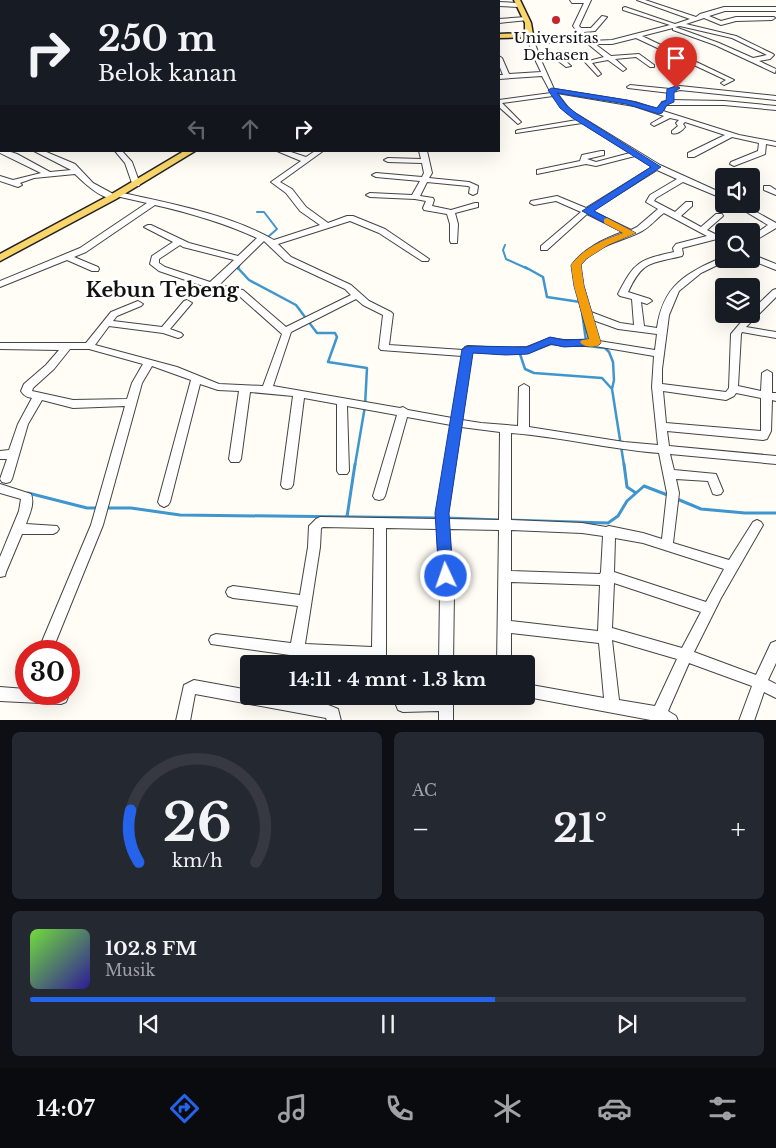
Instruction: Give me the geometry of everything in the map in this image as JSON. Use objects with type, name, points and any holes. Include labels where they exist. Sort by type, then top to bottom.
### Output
[{"type":"main road","points":[[500,36],[530,38],[526,19],[518,3]]},
{"type":"main road","points":[[0,258],[116,196],[189,152]]},
{"type":"street","points":[[640,0],[694,18]]},
{"type":"street","points":[[650,4],[663,0]]},
{"type":"street","points":[[726,0],[733,8]]},
{"type":"street","points":[[752,0],[758,9],[774,20]]},
{"type":"street","points":[[572,1],[588,1],[576,25],[590,43],[623,69]]},
{"type":"street","points":[[500,4],[518,3]]},
{"type":"street","points":[[715,193],[657,167],[581,121],[563,106],[553,92],[536,56],[530,38],[590,43],[612,42],[733,8],[776,9]]},
{"type":"street","points":[[625,9],[717,44],[775,71]]},
{"type":"street","points":[[702,16],[720,22],[736,19],[774,20]]},
{"type":"street","points":[[580,30],[593,30],[604,17]]},
{"type":"street","points":[[500,21],[526,19]]},
{"type":"street","points":[[645,21],[736,38],[771,55],[768,58],[753,60]]},
{"type":"street","points":[[636,36],[731,80],[724,83]]},
{"type":"street","points":[[598,74],[588,62],[613,60],[648,53]]},
{"type":"street","points":[[637,55],[652,66]]},
{"type":"street","points":[[536,56],[559,58],[568,66]]},
{"type":"street","points":[[500,60],[507,77]]},
{"type":"street","points":[[500,77],[545,74]]},
{"type":"street","points":[[630,87],[670,91],[678,88],[776,98]]},
{"type":"street","points":[[597,97],[598,88]]},
{"type":"street","points":[[670,91],[670,102]]},
{"type":"street","points":[[500,103],[553,92],[597,97],[659,111],[731,135],[762,143],[776,144]]},
{"type":"street","points":[[659,111],[664,103],[670,102],[724,103],[776,108]]},
{"type":"street","points":[[500,104],[518,122]]},
{"type":"street","points":[[654,124],[670,115]]},
{"type":"street","points":[[674,132],[682,127],[679,123],[684,120]]},
{"type":"street","points":[[518,132],[581,121]]},
{"type":"street","points":[[691,155],[731,135]]},
{"type":"street","points":[[734,164],[762,152],[762,143]]},
{"type":"street","points":[[2,152],[49,174]]},
{"type":"street","points":[[40,152],[67,163],[78,170],[90,185],[116,196],[184,209],[228,223],[267,240],[288,259],[343,284],[366,303],[388,314],[384,348],[467,353]]},
{"type":"street","points":[[119,152],[128,162],[136,184]]},
{"type":"street","points":[[283,152],[306,160]]},
{"type":"street","points":[[318,152],[276,181],[276,183],[290,191],[304,209],[326,225]]},
{"type":"street","points":[[415,197],[428,173],[423,152]]},
{"type":"street","points":[[586,162],[583,160],[585,157],[601,153]]},
{"type":"street","points":[[540,172],[586,162],[596,164],[636,154]]},
{"type":"street","points":[[388,160],[426,161]]},
{"type":"street","points":[[544,248],[564,227],[657,167]]},
{"type":"street","points":[[0,178],[15,184],[28,177],[78,170]]},
{"type":"street","points":[[376,175],[471,184],[474,186],[473,192]]},
{"type":"street","points":[[647,301],[623,294],[637,266],[644,262],[679,254],[677,248],[679,246],[714,237],[652,204],[651,199],[682,179]]},
{"type":"street","points":[[767,188],[776,193]]},
{"type":"street","points":[[370,195],[415,197],[430,200],[427,208],[451,212],[475,205]]},
{"type":"street","points":[[534,203],[557,198],[631,233]]},
{"type":"street","points":[[0,284],[79,252],[154,202]]},
{"type":"street","points":[[675,217],[689,204]]},
{"type":"street","points":[[594,343],[576,274],[578,261],[610,240],[642,228],[663,209]]},
{"type":"street","points":[[451,212],[454,224],[454,241]]},
{"type":"street","points":[[755,213],[773,222],[760,233]]},
{"type":"street","points":[[702,230],[719,216]]},
{"type":"street","points":[[212,286],[238,259],[267,240],[347,218],[382,231],[425,259]]},
{"type":"street","points":[[148,227],[179,242],[238,259]]},
{"type":"street","points":[[179,242],[155,258],[154,264],[162,269],[212,286],[240,292],[286,331]]},
{"type":"street","points":[[66,256],[95,268]]},
{"type":"street","points":[[760,261],[776,267]]},
{"type":"street","points":[[667,545],[672,498],[670,474],[664,451],[663,427],[657,387],[664,315],[673,292],[698,271],[715,264]]},
{"type":"street","points":[[657,387],[726,396],[730,394],[734,388],[736,334],[776,292]]},
{"type":"street","points":[[286,331],[358,296]]},
{"type":"street","points":[[636,298],[639,328]]},
{"type":"street","points":[[164,330],[187,303]]},
{"type":"street","points":[[89,346],[116,312],[138,304]]},
{"type":"street","points":[[587,314],[614,325],[663,332]]},
{"type":"street","points":[[106,323],[164,330],[178,335]]},
{"type":"street","points":[[740,329],[776,334]]},
{"type":"street","points":[[267,389],[285,340],[286,331]]},
{"type":"street","points":[[446,655],[447,593],[443,520],[468,349],[528,350],[550,341],[594,343],[660,354]]},
{"type":"street","points":[[0,346],[89,346],[173,368],[218,387],[267,389],[299,393],[480,426],[523,430],[620,446],[776,460]]},
{"type":"street","points":[[67,346],[50,367],[26,388],[28,394],[73,404],[131,402]]},
{"type":"street","points":[[49,640],[103,508],[131,402],[137,383],[149,362]]},
{"type":"street","points":[[663,427],[763,436],[766,431],[771,396],[767,373]]},
{"type":"street","points":[[164,502],[196,379]]},
{"type":"street","points":[[523,430],[524,387]]},
{"type":"street","points":[[235,459],[240,427],[239,421],[246,388]]},
{"type":"street","points":[[734,388],[771,396]]},
{"type":"street","points":[[287,486],[299,393]]},
{"type":"street","points":[[0,572],[25,512],[27,497],[3,484],[22,424],[39,396]]},
{"type":"street","points":[[342,401],[344,471]]},
{"type":"street","points":[[379,496],[404,411]]},
{"type":"street","points":[[504,655],[506,428]]},
{"type":"street","points":[[0,455],[13,454]]},
{"type":"street","points":[[670,474],[712,477],[717,490]]},
{"type":"street","points":[[298,650],[316,524],[320,522],[380,523],[443,520],[582,528],[644,538],[731,566]]},
{"type":"street","points":[[379,655],[380,523]]},
{"type":"street","points":[[535,692],[612,704],[665,717],[685,656],[708,608],[731,566],[757,525]]},
{"type":"street","points":[[18,530],[53,529]]},
{"type":"street","points":[[609,532],[605,635],[612,704]]},
{"type":"street","points":[[504,576],[606,577],[708,608]]},
{"type":"street","points":[[233,592],[306,600]]},
{"type":"street","points":[[504,626],[605,635],[685,656],[760,683],[776,691]]},
{"type":"street","points":[[216,640],[343,655]]},
{"type":"street","points":[[746,720],[776,647]]},
{"type":"street","points":[[183,720],[190,690],[194,687],[329,712],[333,714],[334,720]]},
{"type":"street","points":[[0,694],[15,694]]},
{"type":"street","points":[[446,705],[446,720]]},
{"type":"waterway","points":[[257,212],[264,212],[277,229],[260,244]]},
{"type":"waterway","points":[[505,245],[503,250],[506,259],[528,269]]},
{"type":"waterway","points":[[238,268],[240,264]]},
{"type":"waterway","points":[[525,267],[543,277],[547,297],[580,302]]},
{"type":"waterway","points":[[238,268],[249,280],[296,305],[317,333],[335,333],[337,337],[328,362],[367,368],[365,406],[355,465]]},
{"type":"waterway","points":[[582,312],[586,341]]},
{"type":"waterway","points":[[587,346],[605,348],[609,352],[613,362],[614,380],[612,389]]},
{"type":"waterway","points":[[520,354],[525,369],[534,373],[602,378],[612,389]]},
{"type":"waterway","points":[[612,389],[624,465]]},
{"type":"waterway","points":[[347,517],[355,464]]},
{"type":"waterway","points":[[624,464],[627,487],[636,493]]},
{"type":"waterway","points":[[508,520],[608,523],[618,516],[627,501],[644,486],[670,496]]},
{"type":"waterway","points":[[28,493],[87,508],[98,508]]},
{"type":"waterway","points":[[677,499],[701,509],[745,513],[776,513]]},
{"type":"waterway","points":[[106,508],[131,508],[180,515],[347,517]]},
{"type":"waterway","points":[[347,517],[438,518]]},
{"type":"waterway","points":[[446,518],[500,520]]},
{"type":"slow traffic","points":[[586,342],[595,343],[576,274],[576,265],[582,257],[604,243],[631,233],[607,221]]},
{"type":"place","name":"Universitas Dehasen","points":[[556,20]]},
{"type":"district","name":"Kebun Tebeng","points":[[162,290]]},
{"type":"route","points":[[446,576],[442,513],[468,349],[528,350],[548,341],[595,343],[576,274],[576,265],[582,257],[604,243],[631,233],[587,211],[625,185],[657,167],[574,116],[563,106],[552,90],[627,102],[659,111],[664,103],[670,102],[670,91],[676,88]]}]
